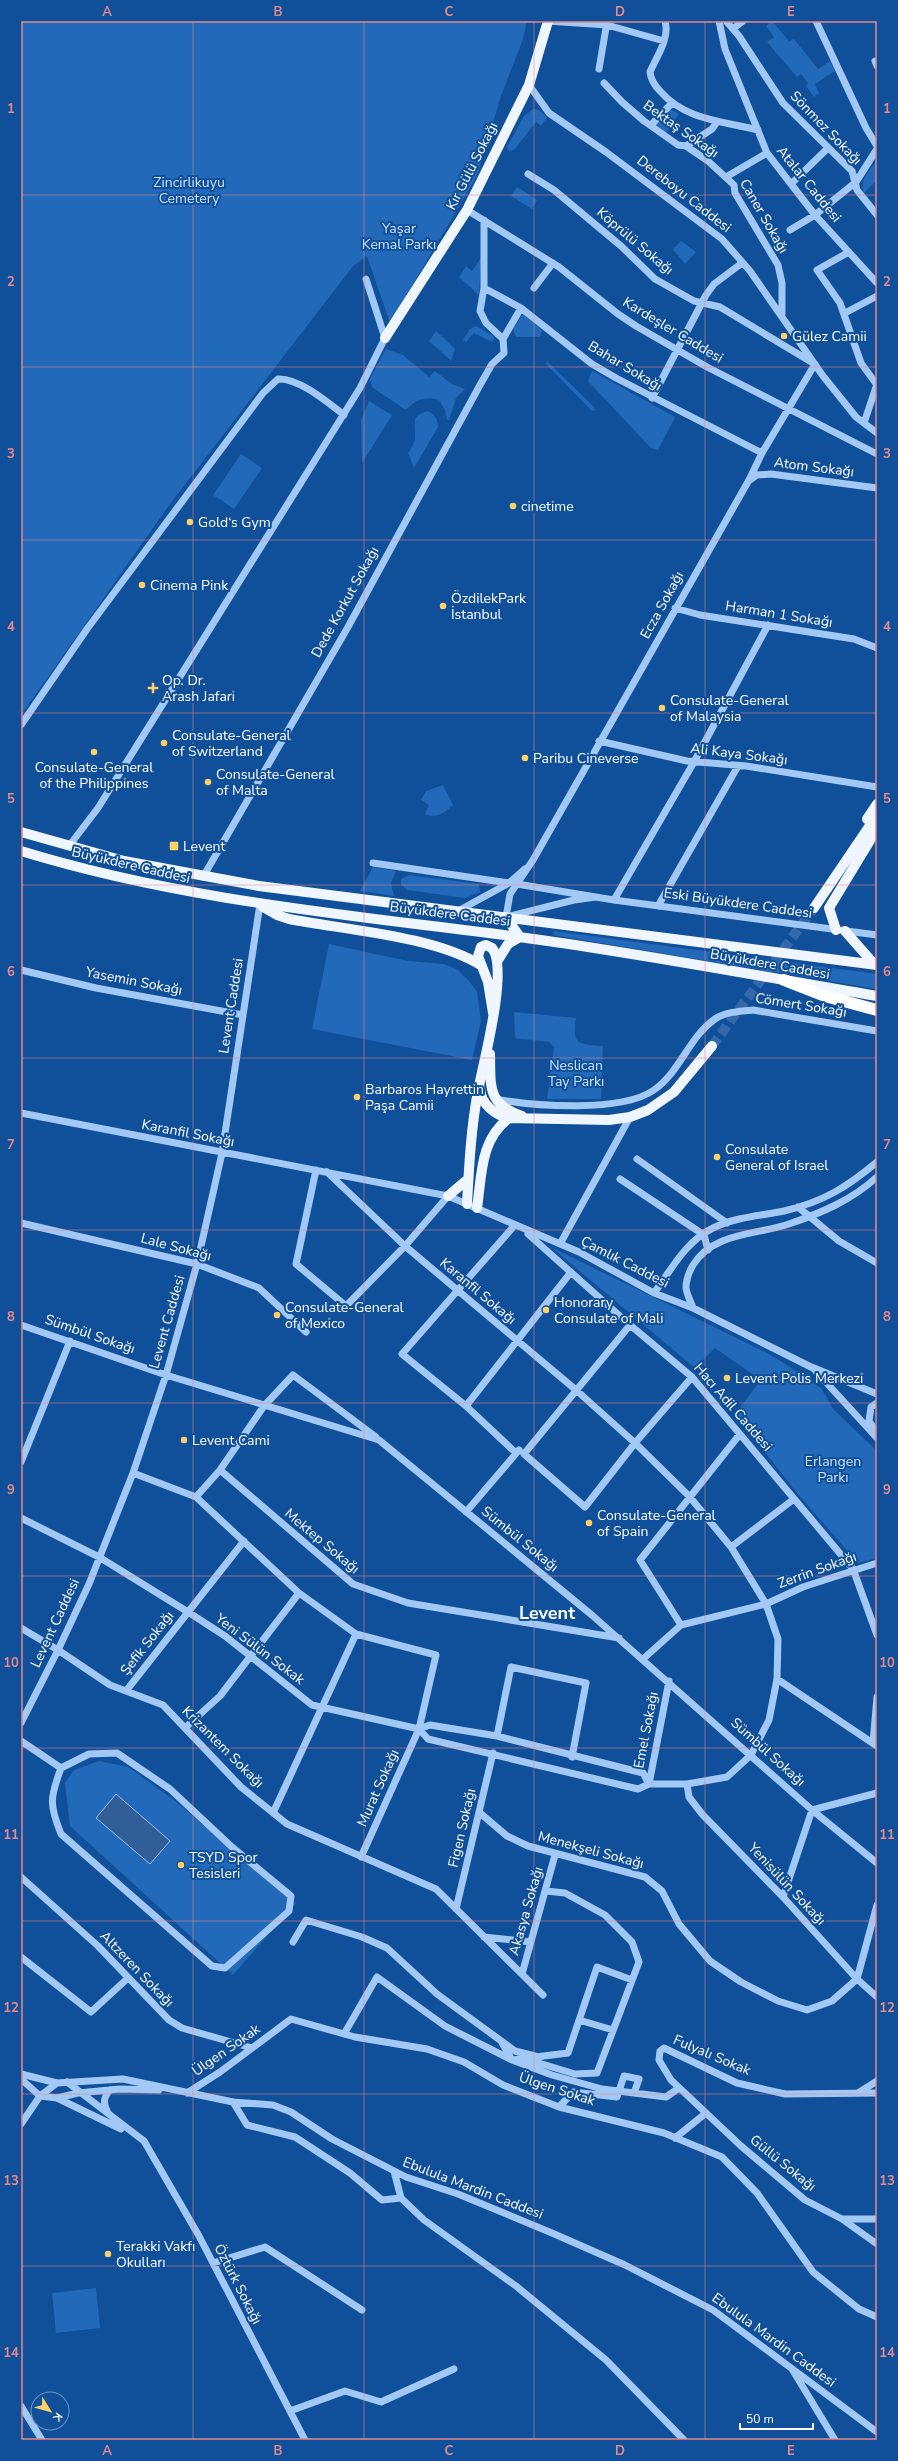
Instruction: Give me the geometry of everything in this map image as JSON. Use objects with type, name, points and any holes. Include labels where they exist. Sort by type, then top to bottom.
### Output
[{"type":"highway","points":[[784,980],[825,996],[877,1010]]},
{"type":"main road","points":[[529,85],[548,21]]},
{"type":"main road","name":"Kır Gülü Sokağı","points":[[385,338],[466,210],[529,85]]},
{"type":"main road","points":[[844,863],[855,840],[877,804]]},
{"type":"main road","points":[[814,908],[844,863],[861,841],[877,815]]},
{"type":"main road","points":[[876,965],[841,930],[829,908],[877,829]]},
{"type":"main road","name":"Büyükdere Caddesi","points":[[21,832],[124,861],[203,877],[273,888],[876,965]]},
{"type":"main road","name":"Büyükdere Caddesi","points":[[21,851],[112,877],[197,894],[260,904],[520,937],[877,996]]},
{"type":"main road","points":[[260,904],[277,915],[289,919],[434,945],[467,956],[482,966]]},
{"type":"main road","points":[[506,917],[520,937],[508,944],[498,960],[490,1044],[489,1080],[495,1099],[511,1112],[529,1118]]},
{"type":"main road","points":[[493,1013],[491,993],[478,956],[481,947],[486,945],[492,948],[498,960]]},
{"type":"main road","points":[[467,1204],[468,1179],[481,1082],[484,1062],[490,1044]]},
{"type":"main road","points":[[481,1082],[480,1091],[488,1107],[503,1117],[609,1120],[630,1117],[648,1110],[674,1092],[712,1046]]},
{"type":"main road","points":[[477,1208],[488,1141],[495,1130],[509,1118]]},
{"type":"main road","points":[[448,1196],[468,1179]]},
{"type":"street","points":[[548,21],[607,23],[664,41]]},
{"type":"street","points":[[665,21],[667,30],[664,41],[650,72],[650,77],[672,104],[686,112],[717,122],[758,130]]},
{"type":"street","name":"Atalar Caddesi","points":[[719,21],[725,49],[767,153],[792,183],[815,215],[877,283]]},
{"type":"street","name":"Sönmez Sokağı","points":[[726,21],[734,28],[784,103],[852,171],[857,190],[877,215]]},
{"type":"street","points":[[734,28],[743,21]]},
{"type":"street","points":[[790,230],[815,215],[856,182],[877,148],[866,128],[816,21]]},
{"type":"street","points":[[599,69],[607,23]]},
{"type":"street","name":"Bektaş Sokağı","points":[[604,83],[622,102],[678,145],[686,146],[726,178]]},
{"type":"street","name":"Dereboyu Caddesi","points":[[529,85],[549,113],[685,210],[722,239],[742,262],[782,314],[815,364],[856,417],[877,433]]},
{"type":"street","points":[[652,124],[672,104]]},
{"type":"street","points":[[686,146],[712,129],[717,122]]},
{"type":"street","points":[[792,183],[828,148]]},
{"type":"street","name":"Caner Sokağı","points":[[767,153],[726,178],[734,185],[736,193],[778,265],[782,283],[782,314]]},
{"type":"street","name":"Köprülü Sokağı","points":[[528,174],[554,190],[621,246],[655,279],[694,301],[720,307],[815,364]]},
{"type":"street","name":"Kardeşler Caddesi","points":[[466,210],[553,263],[618,314],[678,349],[788,409],[877,454]]},
{"type":"street","points":[[484,220],[484,288],[480,311],[486,323],[503,339]]},
{"type":"street","points":[[848,252],[817,270],[831,288],[845,313],[861,363],[877,385],[864,423]]},
{"type":"street","points":[[652,398],[714,284],[742,262]]},
{"type":"street","points":[[534,288],[553,263]]},
{"type":"street","points":[[69,846],[98,808],[360,388],[385,338],[366,279]]},
{"type":"street","name":"Bahar Sokağı","points":[[484,288],[521,308],[592,364],[652,398],[762,453]]},
{"type":"street","points":[[845,313],[877,296]]},
{"type":"street","name":"Dede Korkut Sokağı","points":[[203,877],[348,626],[492,364],[504,353],[503,339],[521,308]]},
{"type":"street","name":"Ecza Sokağı","points":[[534,860],[675,608],[749,480],[762,453],[815,364]]},
{"type":"street","points":[[21,725],[87,629],[263,393],[278,379],[288,379],[319,397],[344,415]]},
{"type":"street","name":"Atom Sokağı","points":[[749,480],[757,475],[772,474],[877,488]]},
{"type":"street","name":"Harman 1 Sokağı","points":[[675,608],[700,615],[854,639],[877,648]]},
{"type":"street","points":[[614,900],[694,762],[768,625]]},
{"type":"street","name":"Ali Kaya Sokağı","points":[[600,741],[694,762],[738,766],[877,787]]},
{"type":"street","points":[[658,906],[738,766]]},
{"type":"street","points":[[458,911],[509,884],[534,860]]},
{"type":"street","points":[[534,860],[510,894],[506,917],[540,907],[596,897]]},
{"type":"street","points":[[373,863],[509,884]]},
{"type":"street","name":"Eski Büyükdere Caddesi","points":[[517,884],[614,900],[877,935]]},
{"type":"street","name":"Levent Caddesi","points":[[21,1723],[58,1650],[99,1557],[133,1473],[166,1375],[196,1264],[222,1153],[260,904]]},
{"type":"street","name":"Yasemin Sokağı","points":[[21,970],[96,988],[242,1015]]},
{"type":"street","name":"Cömert Sokağı","points":[[495,1099],[537,1104],[587,1105],[619,1104],[636,1099],[653,1091],[668,1078],[710,1023],[716,1018],[733,1012],[753,1010],[877,1031]]},
{"type":"street","name":"Karanfil Sokağı","points":[[21,1113],[222,1153],[327,1172],[405,1246],[576,1390],[635,1443],[689,1496],[731,1547],[766,1604],[778,1639],[777,1679],[769,1720],[751,1755]]},
{"type":"street","points":[[560,1244],[630,1117]]},
{"type":"street","points":[[637,1159],[727,1223]]},
{"type":"street","points":[[654,1293],[685,1250],[712,1228],[743,1217],[798,1206],[828,1198],[853,1183],[877,1162]]},
{"type":"street","points":[[316,1170],[296,1264],[346,1306],[405,1246],[448,1196]]},
{"type":"street","name":"Çamlık Caddesi","points":[[327,1172],[448,1196],[525,1231],[579,1252],[654,1293],[693,1308],[813,1368],[877,1438]]},
{"type":"street","points":[[693,1308],[686,1288],[688,1274],[698,1257],[717,1243],[747,1232],[786,1225],[808,1217],[862,1191],[877,1177]]},
{"type":"street","points":[[620,1180],[704,1235],[708,1250]]},
{"type":"street","points":[[798,1206],[808,1217],[839,1241],[877,1263]]},
{"type":"street","name":"Lale Sokağı","points":[[21,1223],[196,1264],[259,1288],[306,1332]]},
{"type":"street","points":[[514,1226],[402,1354],[585,1507],[635,1443],[692,1377]]},
{"type":"street","name":"Hacı Adil Caddesi","points":[[525,1231],[630,1325],[692,1377],[853,1569],[877,1634]]},
{"type":"street","points":[[466,1406],[571,1272]]},
{"type":"street","name":"Sümbül Sokağı","points":[[21,1325],[166,1375],[379,1440]]},
{"type":"street","points":[[466,1512],[520,1454],[630,1325]]},
{"type":"street","points":[[21,1462],[70,1341]]},
{"type":"street","points":[[813,1368],[877,1394]]},
{"type":"street","name":"Sümbül Sokağı","points":[[264,1406],[293,1375],[379,1440],[619,1638],[812,1810],[877,1862]]},
{"type":"street","points":[[877,1404],[871,1407],[870,1421],[877,1434]]},
{"type":"street","points":[[196,1498],[220,1470],[264,1406]]},
{"type":"street","points":[[643,1659],[681,1625],[640,1560],[689,1496],[740,1434]]},
{"type":"street","name":"Mektep Sokağı","points":[[220,1470],[353,1584],[408,1603],[619,1638]]},
{"type":"street","points":[[133,1473],[196,1498],[299,1593],[356,1634],[324,1708],[273,1813]]},
{"type":"street","points":[[731,1547],[794,1499]]},
{"type":"street","name":"Yeni Sülün Sokak","points":[[21,1518],[99,1557],[188,1612],[225,1636],[312,1705],[419,1729]]},
{"type":"street","name":"Şefik Sokağı","points":[[126,1691],[244,1541]]},
{"type":"street","name":"Zerrin Sokağı","points":[[681,1625],[766,1604],[853,1569],[877,1563]]},
{"type":"street","points":[[186,1727],[220,1696],[299,1593]]},
{"type":"street","name":"Krizantem Sokağı","points":[[21,1628],[58,1650],[110,1685],[163,1705],[186,1727],[241,1787],[287,1824],[436,1889],[543,1995]]},
{"type":"street","name":"Murat Sokağı","points":[[356,1634],[436,1655],[419,1729],[361,1857]]},
{"type":"street","points":[[497,1736],[511,1667],[586,1683],[572,1757]]},
{"type":"street","points":[[777,1679],[875,1745]]},
{"type":"street","name":"Emel Sokağı","points":[[649,1784],[669,1681]]},
{"type":"street","points":[[875,1745],[877,1697]]},
{"type":"street","points":[[649,1784],[643,1773],[572,1757],[497,1736],[430,1725],[419,1729],[428,1739],[638,1788],[649,1784],[687,1784],[727,1777],[751,1755]]},
{"type":"street","points":[[21,1741],[61,1768]]},
{"type":"street","points":[[117,1752],[170,1789],[232,1847],[291,1896],[289,1911],[225,1968],[212,1966],[61,1834],[52,1810],[52,1791],[61,1768],[89,1754],[117,1752]]},
{"type":"street","name":"Figen Sokağı","points":[[456,1909],[493,1753]]},
{"type":"street","name":"Yenisülün Sokağı","points":[[687,1784],[689,1797],[702,1814],[783,1896],[857,1979],[877,1997]]},
{"type":"street","points":[[783,1896],[812,1810],[877,1793]]},
{"type":"street","name":"Menekşeli Sokağı","points":[[480,1813],[507,1836],[555,1855],[645,1877],[662,1891],[679,1924],[710,1961],[741,1982],[778,2001],[807,2010],[832,2001],[857,1979]]},
{"type":"street","name":"Akasya Sokağı","points":[[522,1974],[555,1855]]},
{"type":"street","name":"Altzeren Sokağı","points":[[21,1877],[98,1946],[169,2020],[182,2028],[252,2048]]},
{"type":"street","points":[[525,2059],[575,2074],[596,2073],[639,1962],[632,1942],[605,1915],[565,1893],[546,1890]]},
{"type":"street","points":[[857,1979],[877,1905]]},
{"type":"street","points":[[293,1942],[306,1920],[362,1937],[387,1948],[437,1994],[516,2050],[539,2057]]},
{"type":"street","points":[[484,1937],[531,1942]]},
{"type":"street","points":[[21,1957],[91,2012],[128,1978]]},
{"type":"street","points":[[512,2060],[568,2053],[597,1967],[632,1980]]},
{"type":"street","points":[[344,2034],[377,1977],[445,2026],[512,2060],[552,2075],[602,2089],[666,2097],[679,2088]]},
{"type":"street","name":"Ülgen Sokak","points":[[187,2093],[291,2019],[344,2034],[427,2049],[464,2062],[503,2085],[559,2107],[675,2138],[722,2157],[757,2193],[813,2272],[859,2308],[877,2317]]},
{"type":"street","points":[[579,2020],[613,2030]]},
{"type":"street","points":[[498,2037],[512,2060]]},
{"type":"street","name":"Fulyalı Sokak","points":[[671,2080],[659,2060],[660,2051],[664,2048],[737,2082],[785,2094],[858,2093]]},
{"type":"street","name":"Ebulula Mardin Caddesi","points":[[21,2074],[57,2083],[123,2079],[233,2102],[273,2105],[291,2112],[332,2139],[394,2171],[538,2227],[625,2265],[713,2310],[877,2432]]},
{"type":"street","points":[[559,2107],[573,2092],[617,2097],[624,2076],[639,2079],[634,2093]]},
{"type":"street","points":[[21,2079],[40,2096],[57,2098],[144,2141]]},
{"type":"street","name":"Güllü Sokağı","points":[[671,2080],[706,2113],[805,2200],[842,2219],[877,2219]]},
{"type":"street","points":[[858,2093],[877,2081]]},
{"type":"street","name":"Öztürk Sokağı","points":[[67,2082],[78,2093],[144,2141],[213,2263],[305,2440]]},
{"type":"street","points":[[21,2124],[40,2096],[57,2083]]},
{"type":"street","points":[[57,2098],[78,2093],[110,2090],[175,2090]]},
{"type":"street","points":[[108,2115],[104,2105],[104,2096],[110,2090]]},
{"type":"street","points":[[858,2093],[877,2093]]},
{"type":"street","points":[[233,2102],[247,2125],[295,2137],[350,2172],[382,2200],[401,2198]]},
{"type":"street","points":[[675,2138],[706,2113]]},
{"type":"street","points":[[394,2171],[401,2198],[424,2220],[516,2286],[606,2360],[684,2440]]},
{"type":"street","points":[[842,2219],[877,2244]]},
{"type":"street","points":[[213,2263],[265,2247],[362,2310]]},
{"type":"street","points":[[790,2366],[835,2440]]},
{"type":"street","points":[[290,2411],[345,2391],[381,2402],[454,2369]]},
{"type":"street","points":[[21,2406],[42,2440]]},
{"type":"green space","name":"Zincirlikuyu Cemetery","points":[[21,21],[527,21],[523,39],[501,96],[477,176],[390,323],[367,256],[353,266],[170,504],[21,715]]},
{"type":"green space","points":[[772,21],[789,41],[794,39],[818,69],[830,61],[835,71],[815,84],[819,93],[814,97],[806,86],[808,83],[801,74],[797,77],[767,42],[774,37],[766,26]]},
{"type":"green space","points":[[533,109],[539,110],[547,117],[541,126],[536,122],[514,150],[509,151],[507,147],[524,116]]},
{"type":"green space","points":[[670,109],[679,114],[666,133],[655,125]]},
{"type":"green space","points":[[877,161],[877,180],[864,193],[864,180],[868,172]]},
{"type":"green space","points":[[517,187],[537,200],[532,209],[511,196]]},
{"type":"green space","points":[[681,241],[696,252],[685,264],[673,249]]},
{"type":"green space","points":[[481,258],[479,295],[459,277],[466,266],[472,271]]},
{"type":"green space","points":[[523,314],[542,330],[540,337],[516,337],[513,329]]},
{"type":"green space","points":[[476,326],[495,337],[492,342],[474,333],[466,342],[463,340],[470,329]]},
{"type":"green space","points":[[436,331],[455,349],[451,361],[429,341]]},
{"type":"green space","points":[[386,349],[403,355],[429,377],[435,371],[452,384],[465,389],[456,398],[449,420],[447,420],[445,410],[439,400],[430,398],[422,399],[407,409],[404,409],[372,387],[370,379]]},
{"type":"green space","points":[[547,361],[594,407],[595,410],[592,411],[589,408],[546,364]]},
{"type":"green space","points":[[592,371],[675,417],[658,450],[651,448],[588,381]]},
{"type":"green space","points":[[369,401],[392,415],[362,463],[361,420]]},
{"type":"green space","points":[[428,411],[436,418],[438,427],[414,468],[408,453],[415,439],[415,421],[418,415]]},
{"type":"green space","points":[[241,454],[262,468],[234,509],[213,495]]},
{"type":"green space","points":[[443,785],[453,805],[443,813],[437,815],[433,816],[425,814],[429,805],[421,800],[426,791]]},
{"type":"green space","points":[[373,867],[396,871],[391,883],[394,896],[360,891]]},
{"type":"green space","points":[[409,875],[479,884],[480,892],[465,898],[407,890],[401,884],[401,879]]},
{"type":"green space","points":[[554,931],[877,974],[877,989],[553,935]]},
{"type":"green space","points":[[329,944],[408,961],[444,964],[458,970],[477,992],[481,1021],[472,1060],[312,1029]]},
{"type":"green space","name":"Neslican Tay Parkı","points":[[514,1012],[576,1018],[575,1033],[578,1041],[587,1045],[603,1046],[601,1099],[547,1099],[554,1047],[549,1042],[515,1038]]},
{"type":"green space","name":"Erlangen Parkı","points":[[551,1247],[767,1353],[821,1388],[833,1409],[877,1451],[877,1558],[858,1563],[797,1493],[735,1414],[761,1380],[715,1348],[695,1368]]},
{"type":"green space","name":"TSYD Spor Tesisleri","points":[[99,1761],[128,1767],[174,1800],[295,1904],[233,1975],[70,1826],[65,1783],[74,1770]]},
{"type":"green space","points":[[96,2288],[100,2328],[56,2333],[52,2293]]},
{"type":"shaded area","points":[[116,1794],[170,1841],[150,1864],[96,1818]]},
{"type":"tunnel","points":[[712,1046],[814,908]]},
{"type":"place","name":"Gülez Camii","points":[[784,336]]},
{"type":"place","name":"cinetime","points":[[513,506]]},
{"type":"place","name":"Gold‘s Gym","points":[[190,522]]},
{"type":"place","name":"Cinema Pink","points":[[142,585]]},
{"type":"place","name":"ÖzdilekPark İstanbul","points":[[443,606]]},
{"type":"place","name":"Op. Dr. Arash Jafari","points":[[153,688]]},
{"type":"place","name":"Consulate-General of Malaysia","points":[[662,708]]},
{"type":"place","name":"Consulate-General of Switzerland","points":[[164,743]]},
{"type":"place","name":"Consulate-General of the Philippines","points":[[94,752]]},
{"type":"place","name":"Paribu Cineverse","points":[[525,758]]},
{"type":"place","name":"Consulate-General of Malta","points":[[208,782]]},
{"type":"place","name":"Levent","points":[[174,846]]},
{"type":"place","name":"Barbaros Hayrettin Paşa Camii","points":[[357,1097]]},
{"type":"place","name":"Consulate General of Israel","points":[[717,1157]]},
{"type":"place","name":"Honorary Consulate of Mali","points":[[546,1310]]},
{"type":"place","name":"Consulate-General of Mexico","points":[[277,1315]]},
{"type":"place","name":"Levent Polis Merkezi","points":[[727,1378]]},
{"type":"place","name":"Levent Cami","points":[[184,1440]]},
{"type":"place","name":"Consulate-General of Spain","points":[[589,1523]]},
{"type":"place","name":"TSYD Spor Tesisleri","points":[[181,1865]]},
{"type":"place","name":"Terakki Vakfı Okulları","points":[[108,2254]]},
{"type":"district","name":"Levent","points":[[547,1613]]},
{"type":"park label","name":"Yaşar Kemal Parkı","points":[[399,236]]}]
